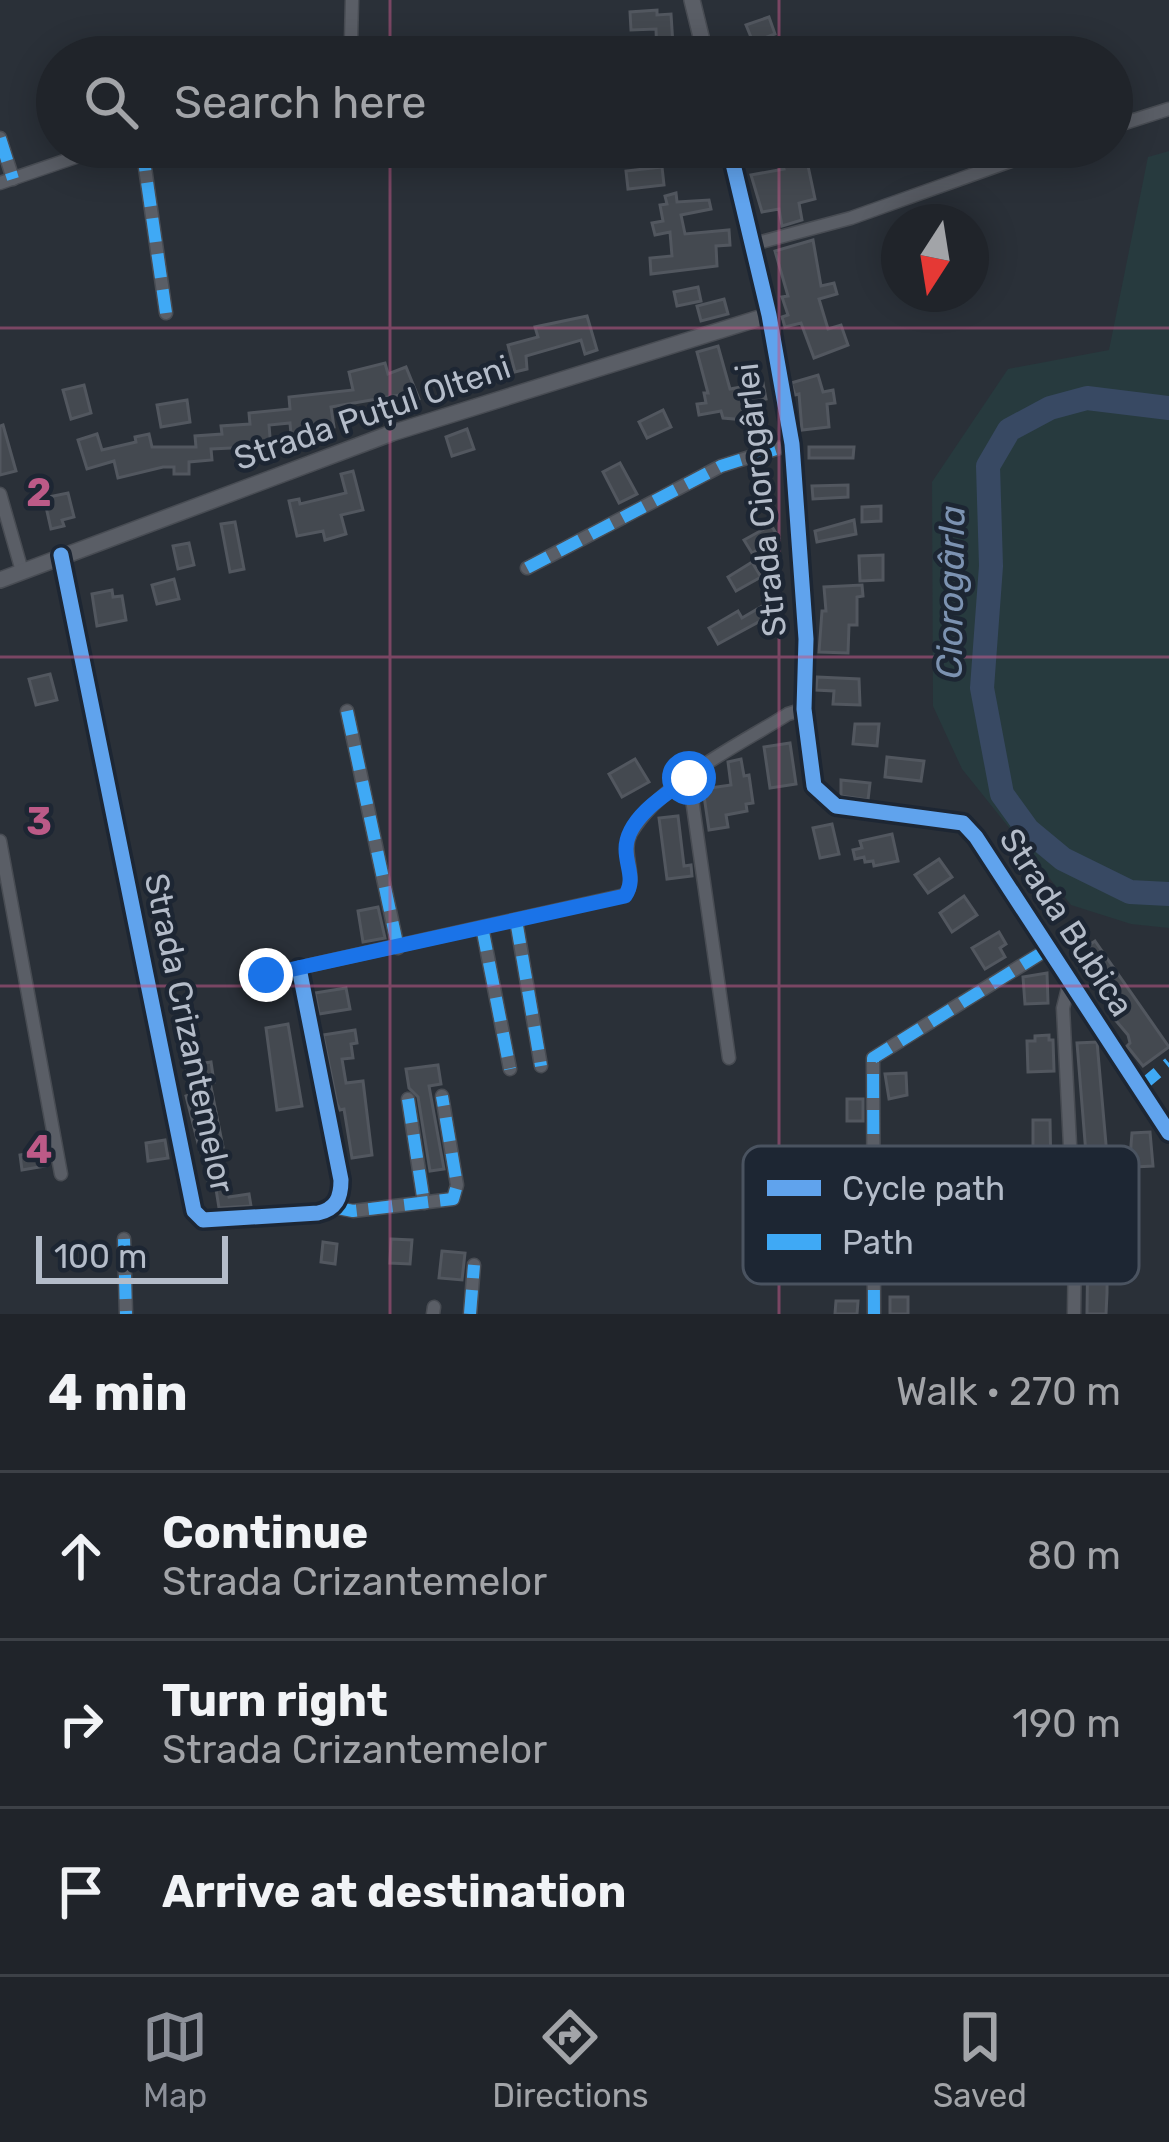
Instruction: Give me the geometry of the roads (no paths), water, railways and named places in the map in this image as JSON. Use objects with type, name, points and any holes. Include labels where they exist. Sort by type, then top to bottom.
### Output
[{"type":"street","points":[[692,0],[701,36]]},
{"type":"street","points":[[351,36],[353,3]]},
{"type":"street","points":[[1133,120],[1169,109]]},
{"type":"street","points":[[0,138],[6,181],[44,168]]},
{"type":"street","points":[[145,168],[166,313]]},
{"type":"street","name":"Strada Ciorogârlei","points":[[734,168],[770,315],[792,444],[804,597],[804,709]]},
{"type":"street","points":[[754,244],[851,218],[991,168]]},
{"type":"street","name":"Strada Puțul Olteni","points":[[0,580],[392,434],[770,315]]},
{"type":"street","points":[[527,568],[721,466],[792,444]]},
{"type":"street","points":[[0,494],[22,572]]},
{"type":"street","name":"Strada Crizantemelor","points":[[61,555],[194,1211],[210,1222],[424,1203]]},
{"type":"street","points":[[266,975],[625,896],[632,885],[627,840],[649,808],[788,714],[804,709]]},
{"type":"street","name":"Strada Bubica","points":[[804,709],[810,769],[814,786],[825,799],[852,810],[962,823],[976,837],[1169,1133]]},
{"type":"street","points":[[347,711],[398,948]]},
{"type":"street","points":[[689,778],[729,1058]]},
{"type":"street","points":[[0,841],[61,1174]]},
{"type":"street","points":[[516,920],[541,1066]]},
{"type":"street","points":[[482,928],[510,1069]]},
{"type":"street","points":[[873,1146],[873,1058],[1048,949]]},
{"type":"street","points":[[299,968],[341,1180],[333,1208]]},
{"type":"street","points":[[1069,984],[1063,1008],[1070,1146]]},
{"type":"street","points":[[408,1099],[424,1203],[446,1201],[458,1194],[442,1096]]},
{"type":"street","points":[[124,1239],[126,1314]]},
{"type":"street","points":[[470,1314],[474,1265]]},
{"type":"street","points":[[874,1284],[874,1314]]},
{"type":"street","points":[[1074,1284],[1074,1314]]},
{"type":"waterway","name":"Ciorogârla","points":[[1169,408],[1087,398],[1050,408],[1009,430],[988,466],[991,566],[982,688],[1002,794],[1028,830],[1063,859],[1130,892],[1169,894]]}]
